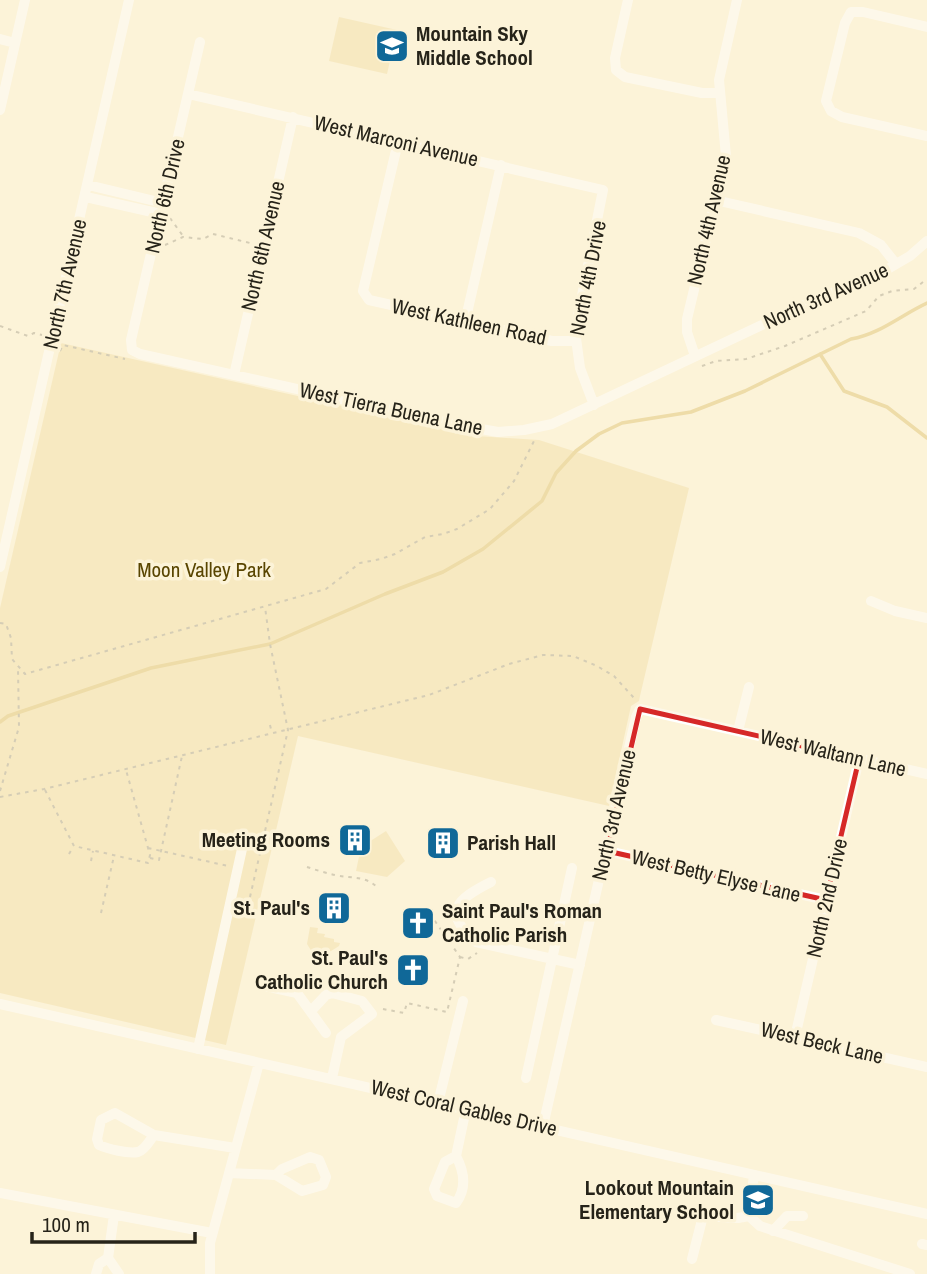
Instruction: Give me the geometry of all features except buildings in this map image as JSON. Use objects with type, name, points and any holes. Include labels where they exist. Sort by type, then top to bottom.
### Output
[{"type":"street","points":[[0,110],[25,0]]},
{"type":"street","name":"North 7th Avenue","points":[[0,567],[87,191],[127,0]]},
{"type":"street","points":[[628,0],[615,58],[616,69],[625,77],[702,93],[719,93]]},
{"type":"street","name":"North 4th Avenue","points":[[695,356],[687,332],[687,319],[726,150],[719,93],[721,69],[737,0]]},
{"type":"street","points":[[927,27],[863,12],[851,12],[845,23],[826,102],[831,111],[842,117],[927,136]]},
{"type":"street","points":[[0,39],[15,43]]},
{"type":"street","name":"North 6th Drive","points":[[132,350],[131,340],[200,42]]},
{"type":"street","name":"West Marconi Avenue","points":[[188,93],[603,190]]},
{"type":"street","name":"North 6th Avenue","points":[[234,375],[293,117]]},
{"type":"street","name":"West Kathleen Road","points":[[398,142],[363,291],[365,296],[369,300],[552,341],[575,341]]},
{"type":"street","points":[[466,322],[501,165]]},
{"type":"street","name":"North 4th Drive","points":[[594,405],[580,368],[575,341],[576,321],[603,190]]},
{"type":"street","points":[[87,191],[161,211]]},
{"type":"street","points":[[715,200],[859,233],[881,245],[896,264]]},
{"type":"street","name":"North 3rd Avenue","points":[[645,381],[896,264],[927,242]]},
{"type":"street","name":"West Tierra Buena Lane","points":[[132,350],[498,432],[552,424],[645,381]]},
{"type":"street","points":[[871,601],[895,611],[927,618]]},
{"type":"street","name":"West Waltann Lane","points":[[738,731],[749,687]]},
{"type":"street","name":"North 3rd Avenue","points":[[543,1126],[607,850],[637,704]]},
{"type":"street","name":"West Waltann Lane","points":[[637,704],[738,731],[927,774]]},
{"type":"street","name":"North 2nd Drive","points":[[795,1037],[859,759]]},
{"type":"street","points":[[198,1049],[242,849]]},
{"type":"street","name":"West Betty Elyse Lane","points":[[607,850],[826,900]]},
{"type":"street","points":[[526,1078],[572,868]]},
{"type":"street","points":[[491,881],[466,894],[456,911],[460,927],[479,947],[580,965]]},
{"type":"street","points":[[265,986],[297,993],[326,1033]]},
{"type":"street","points":[[311,1011],[326,995],[332,993],[359,999],[372,1014],[341,1037],[332,1079]]},
{"type":"street","points":[[438,1103],[463,1001]]},
{"type":"street","name":"West Coral Gables Drive","points":[[0,1004],[927,1213]]},
{"type":"street","name":"West Beck Lane","points":[[716,1020],[927,1067]]},
{"type":"street","points":[[209,1274],[212,1233],[259,1063]]},
{"type":"street","points":[[456,1156],[466,1109]]},
{"type":"street","points":[[154,1135],[143,1149],[136,1152],[106,1148],[99,1145],[97,1139],[102,1119],[115,1114],[154,1135],[235,1148]]},
{"type":"street","points":[[229,1173],[276,1175]]},
{"type":"street","points":[[749,1216],[754,1175]]},
{"type":"street","points":[[0,1193],[212,1233]]},
{"type":"street","points":[[114,1215],[108,1258],[119,1274]]},
{"type":"street","points":[[692,1259],[703,1216],[749,1216]]},
{"type":"street","points":[[749,1216],[760,1226],[910,1274]]},
{"type":"street","points":[[774,1231],[787,1216],[803,1216]]},
{"type":"street","points":[[96,1274],[99,1264],[108,1258]]},
{"type":"path","points":[[161,211],[171,218],[183,237]]},
{"type":"path","points":[[154,242],[164,245],[183,237],[203,239],[213,234],[263,246]]},
{"type":"path","points":[[693,370],[716,361],[746,359],[785,345],[866,311],[879,296],[892,291],[914,289],[927,279]]},
{"type":"path","points":[[0,622],[6,624],[11,638],[12,659],[25,674],[326,589],[360,563],[395,554],[425,537],[457,529],[490,509],[514,481],[537,437]]},
{"type":"path","points":[[250,897],[288,730],[265,606]]},
{"type":"path","points":[[0,797],[44,789],[429,695],[509,664],[542,655],[573,656],[597,666],[614,676],[637,704]]},
{"type":"path","points":[[0,791],[19,727],[18,668]]},
{"type":"path","points":[[270,724],[272,734]]},
{"type":"path","points":[[150,858],[159,860],[183,755]]},
{"type":"path","points":[[74,846],[148,863],[148,848],[125,769]]},
{"type":"path","points":[[44,789],[74,846]]},
{"type":"path","points":[[69,854],[74,846]]},
{"type":"path","points":[[148,848],[231,867]]},
{"type":"path","points":[[91,860],[93,850]]},
{"type":"path","points":[[101,913],[114,855]]},
{"type":"path","points":[[307,867],[338,876],[365,878],[378,888]]},
{"type":"path","points":[[430,914],[460,957],[468,959],[479,947]]},
{"type":"path","points":[[378,1008],[404,1013],[407,1003],[447,1012],[460,957]]},
{"type":"highlighted area","points":[[640,709],[859,759],[826,900],[607,851]]},
{"type":"green space","points":[[339,17],[397,30],[387,74],[329,61]]},
{"type":"green space","name":"Moon Valley Park","points":[[61,343],[477,436],[539,440],[689,488],[639,701],[631,706],[609,806],[298,736],[226,1045],[0,993],[0,608]]},
{"type":"green space","points":[[386,831],[405,861],[387,877],[356,871],[361,847]]},
{"type":"green space","points":[[310,927],[318,928],[317,933],[334,939],[334,942],[340,943],[339,946],[317,960],[307,944]]},
{"type":"waterway","points":[[0,722],[8,716],[151,668],[270,644],[443,572],[483,549],[542,501],[556,473],[576,451],[599,434],[622,423],[691,412],[745,391],[851,339],[881,329],[927,303]]},
{"type":"waterway","points":[[820,354],[844,391],[887,407],[927,438]]},
{"type":"place","name":"Mountain Sky Middle School","points":[[392,46]]},
{"type":"place","name":"Meeting Rooms","points":[[355,840]]},
{"type":"place","name":"Parish Hall","points":[[443,843]]},
{"type":"place","name":"St. Paul's","points":[[334,908]]},
{"type":"place","name":"Saint Paul's Roman Catholic Parish","points":[[418,923]]},
{"type":"place","name":"St. Paul's Catholic Church","points":[[413,970]]},
{"type":"place","name":"Lookout Mountain Elementary School","points":[[758,1200]]}]
